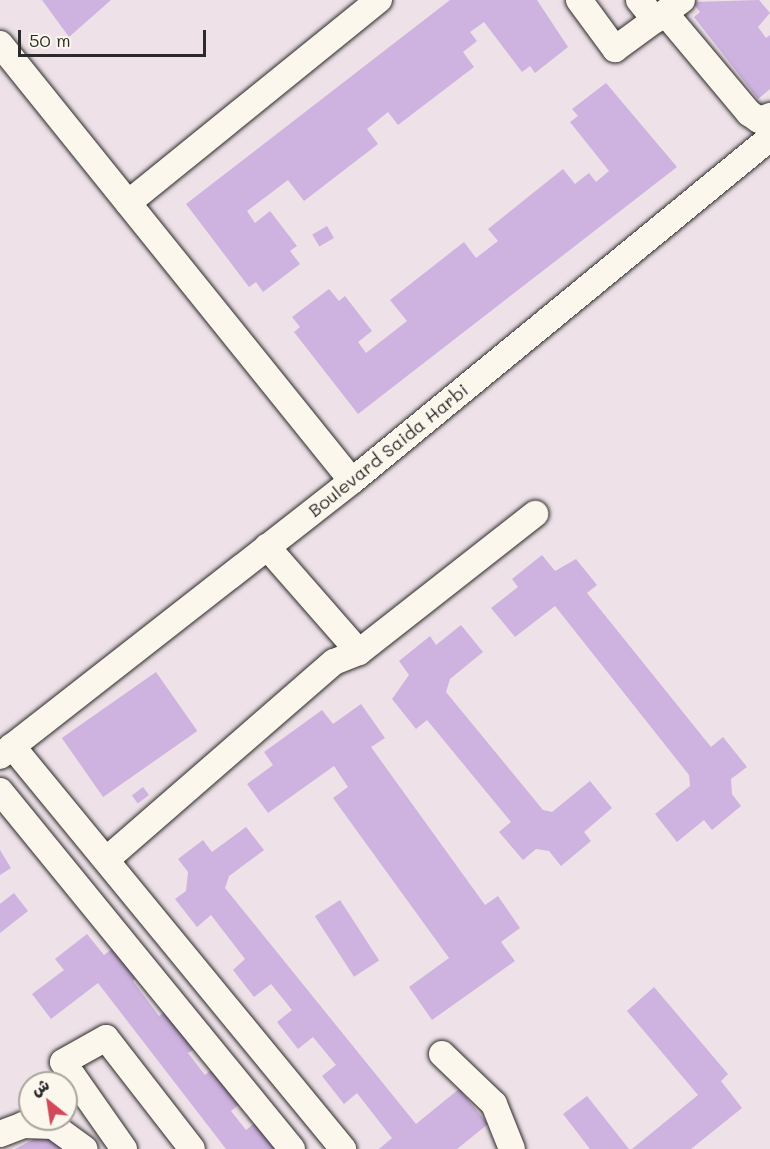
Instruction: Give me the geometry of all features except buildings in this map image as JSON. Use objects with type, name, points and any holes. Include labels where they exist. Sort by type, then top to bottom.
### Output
[{"type":"street","points":[[128,202],[379,0]]},
{"type":"street","points":[[579,0],[615,49],[667,11]]},
{"type":"street","points":[[639,0],[667,11],[749,113],[759,120],[770,116]]},
{"type":"street","points":[[0,44],[352,481]]},
{"type":"street","name":"Boulevard Saida Harbi","points":[[6,751],[352,481],[770,138]]},
{"type":"street","points":[[106,860],[334,662],[358,652],[535,514]]},
{"type":"street","points":[[267,547],[358,652]]},
{"type":"street","points":[[6,751],[106,860],[343,1149]]},
{"type":"street","points":[[0,790],[292,1149]]},
{"type":"street","points":[[124,1149],[63,1062],[106,1038],[192,1149]]},
{"type":"street","points":[[442,1054],[494,1104],[512,1149]]},
{"type":"street","points":[[0,1134],[23,1125],[53,1126],[85,1149]]}]
